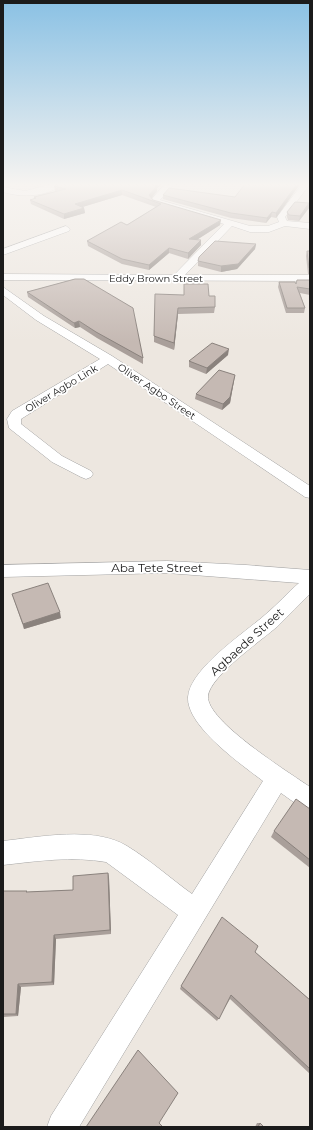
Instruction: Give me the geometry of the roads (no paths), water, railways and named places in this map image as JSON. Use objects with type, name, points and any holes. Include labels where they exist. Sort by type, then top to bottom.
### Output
[{"type":"street","points":[[3,252],[45,237]]},
{"type":"street","points":[[176,278],[217,237]]},
{"type":"street","name":"Eddy Brown Street","points":[[3,278],[310,278]]},
{"type":"street","name":"Oliver Agbo Street","points":[[3,290],[40,318],[108,359],[310,493]]},
{"type":"street","name":"Oliver Agbo Link","points":[[86,474],[57,459],[14,425],[13,422],[18,414],[108,359]]},
{"type":"street","name":"Aba Tete Street","points":[[3,571],[167,567],[246,571],[310,577]]},
{"type":"street","name":"Agbaede Street","points":[[310,584],[298,593],[267,625],[220,664],[201,687],[198,698],[199,706],[206,718],[226,740],[310,800]]},
{"type":"street","points":[[62,1127],[278,777]]},
{"type":"street","points":[[3,853],[92,847],[108,849],[118,854],[194,911]]}]
